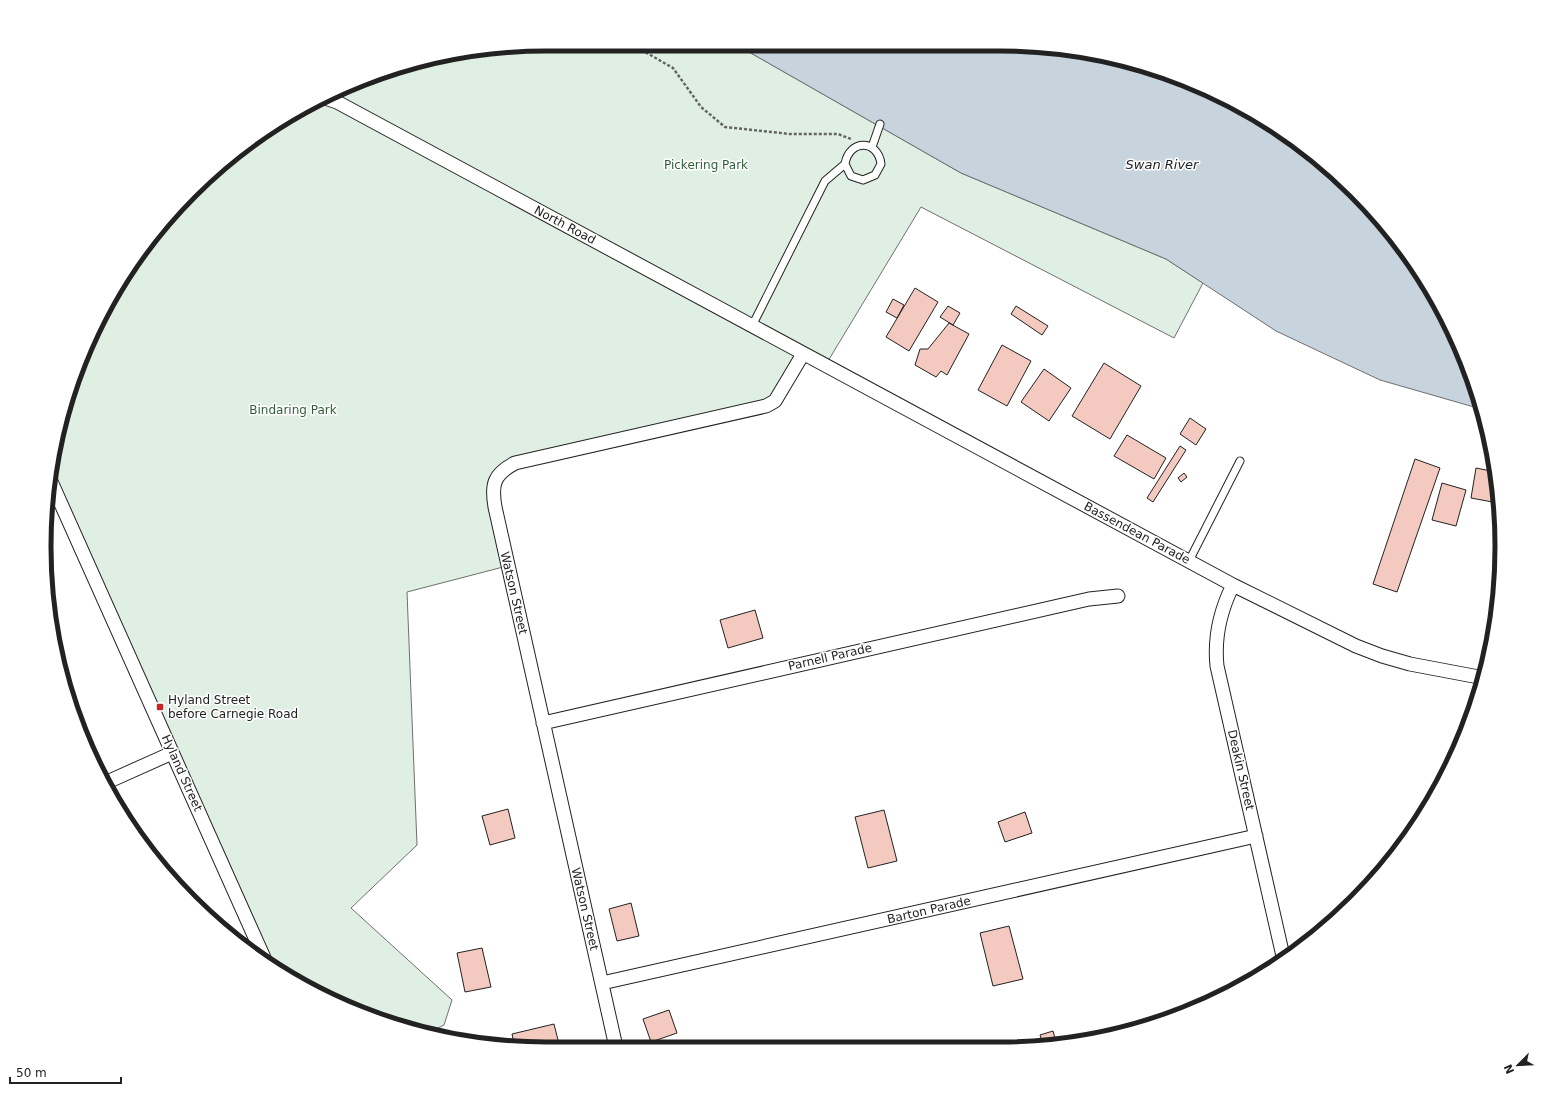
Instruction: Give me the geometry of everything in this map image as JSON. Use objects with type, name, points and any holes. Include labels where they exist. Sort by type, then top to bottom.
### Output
[{"type":"street","name":"North Road","points":[[331,100],[803,354]]},
{"type":"street","name":"Bassendean Parade","points":[[803,354],[1233,585],[1356,646],[1382,656],[1410,664],[1477,677]]},
{"type":"street","name":"Watson Street","points":[[615,1042],[494,507],[492,492],[495,481],[503,469],[515,463],[766,406],[775,401],[803,354]]},
{"type":"street","name":"Hyland Street","points":[[54,489],[261,951]]},
{"type":"street","name":"Deakin Street","points":[[1233,585],[1226,600],[1217,630],[1215,648],[1217,666],[1282,953]]},
{"type":"street","name":"Parnell Parade","points":[[543,723],[1089,599],[1118,596]]},
{"type":"street","points":[[110,781],[172,752]]},
{"type":"street","name":"Barton Parade","points":[[602,983],[1256,836]]},
{"type":"lane","points":[[868,146],[880,124]]},
{"type":"lane","points":[[857,146],[868,146],[880,157],[879,170],[875,176],[863,180],[857,179],[847,170],[845,164],[846,156],[857,146]]},
{"type":"lane","points":[[752,326],[825,181],[845,164]]},
{"type":"lane","points":[[1189,561],[1240,461]]},
{"type":"path","points":[[641,51],[672,68],[700,107],[725,127],[790,134],[838,134],[868,146]]},
{"type":"green space","name":"Bindaring Park","points":[[546,51],[747,51],[961,173],[1166,259],[1203,283],[1174,338],[921,207],[825,366],[803,354],[775,401],[515,463],[495,481],[507,566],[407,592],[417,845],[351,908],[452,1000],[444,1025],[436,1029],[387,1016],[327,991],[299,976],[261,951],[54,489],[68,418],[77,387],[89,357],[102,327],[117,299],[153,245],[196,196],[245,153],[299,117],[332,100],[337,101],[339,97],[387,77],[418,68],[482,55]]},
{"type":"water","name":"Swan River","points":[[747,51],[1000,51],[1064,55],[1128,68],[1159,77],[1219,102],[1247,117],[1301,153],[1350,196],[1393,245],[1429,299],[1444,327],[1469,387],[1475,407],[1380,380],[1276,331],[1166,259],[961,173]]},
{"type":"building","points":[[915,288],[938,302],[909,351],[886,337]]},
{"type":"building","points":[[893,299],[904,305],[897,318],[886,312]]},
{"type":"building","points":[[948,306],[960,313],[953,325],[940,317]]},
{"type":"building","points":[[1016,306],[1048,326],[1042,335],[1011,314]]},
{"type":"building","points":[[949,323],[969,334],[947,375],[941,371],[936,377],[915,365],[920,349],[928,349]]},
{"type":"building","points":[[1002,345],[1031,361],[1007,406],[978,390]]},
{"type":"building","points":[[1104,363],[1141,386],[1110,439],[1072,416]]},
{"type":"building","points":[[1044,369],[1071,388],[1049,421],[1021,402]]},
{"type":"building","points":[[1190,418],[1206,429],[1196,445],[1180,434]]},
{"type":"building","points":[[1127,435],[1166,458],[1154,479],[1114,456]]},
{"type":"building","points":[[1180,446],[1186,450],[1153,502],[1147,498]]},
{"type":"building","points":[[1415,459],[1440,468],[1397,592],[1373,584]]},
{"type":"building","points":[[1476,468],[1489,471],[1493,502],[1471,498]]},
{"type":"building","points":[[1184,473],[1187,477],[1181,482],[1178,478]]},
{"type":"building","points":[[1442,483],[1466,490],[1456,526],[1432,520]]},
{"type":"building","points":[[755,610],[763,638],[728,648],[720,620]]},
{"type":"building","points":[[508,809],[515,838],[490,845],[482,816]]},
{"type":"building","points":[[884,810],[897,861],[868,868],[855,817]]},
{"type":"building","points":[[1025,812],[1032,833],[1005,842],[998,822]]},
{"type":"building","points":[[631,903],[639,936],[617,941],[609,909]]},
{"type":"building","points":[[1009,926],[1023,979],[993,986],[980,933]]},
{"type":"building","points":[[482,948],[491,987],[465,992],[457,953]]},
{"type":"building","points":[[669,1010],[677,1033],[651,1042],[643,1019]]},
{"type":"building","points":[[554,1024],[558,1042],[513,1041],[512,1034]]},
{"type":"building","points":[[1053,1031],[1055,1039],[1042,1040],[1040,1035]]},
{"type":"place","name":"Hyland Street before Carnegie Road","points":[[160,707]]},
{"type":"park label","name":"Pickering Park","points":[[706,165]]}]
